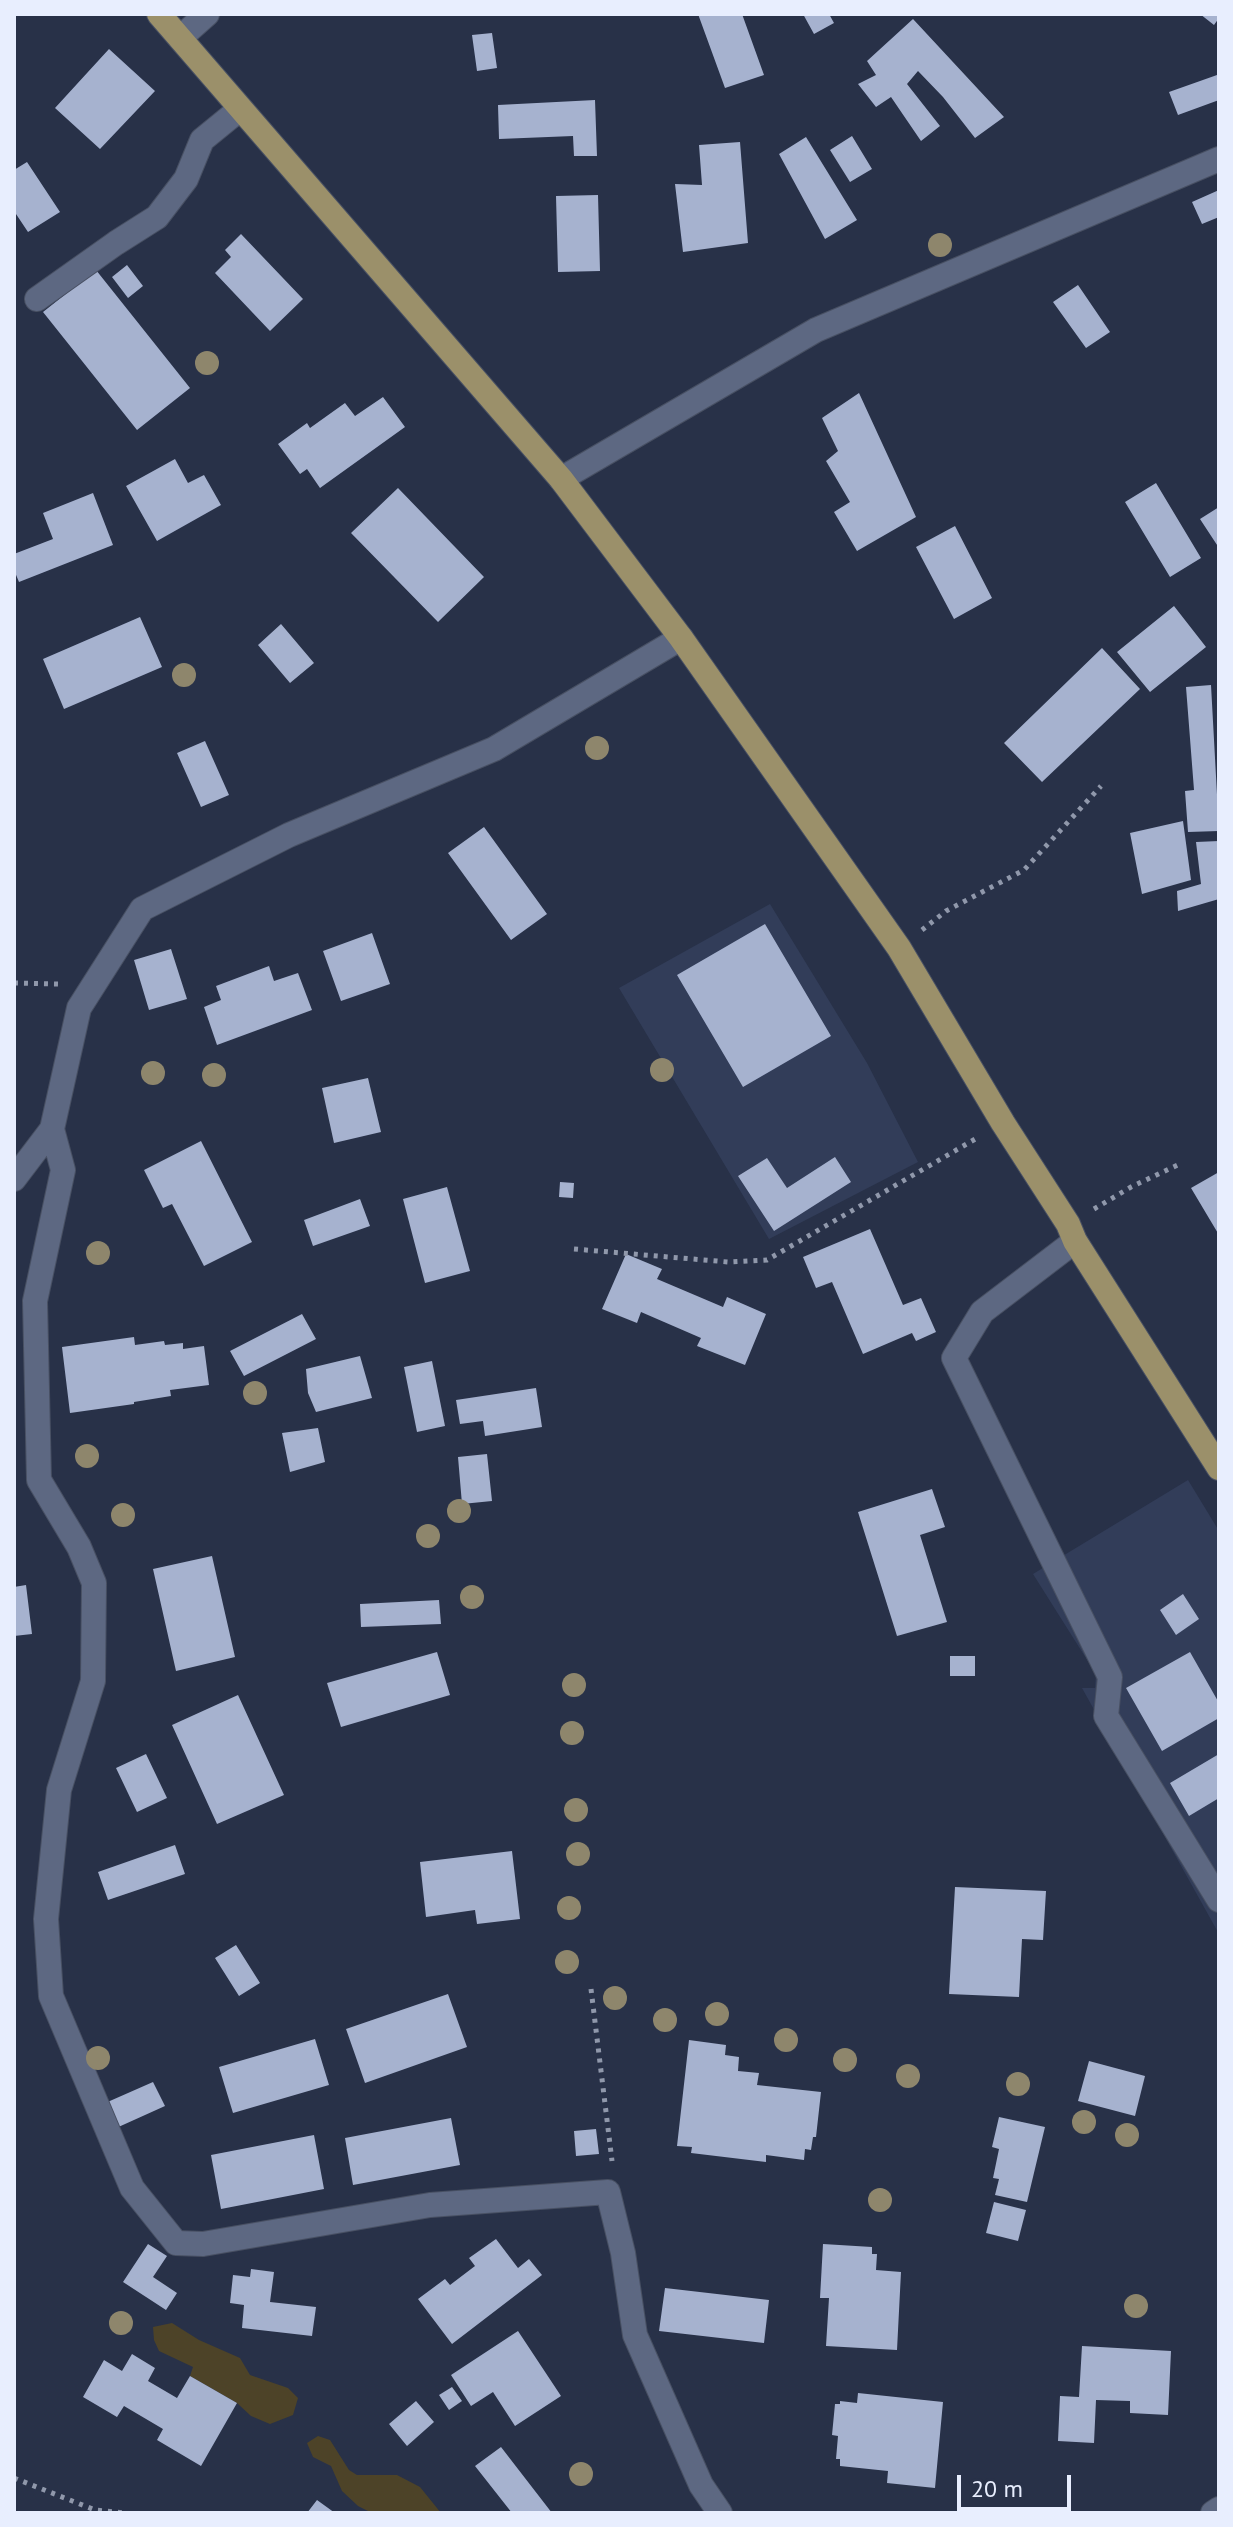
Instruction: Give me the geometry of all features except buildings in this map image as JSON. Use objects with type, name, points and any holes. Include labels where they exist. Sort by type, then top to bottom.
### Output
[{"type":"main road","points":[[159,14],[561,479],[681,638],[899,948],[1003,1123],[1219,1468]]},
{"type":"street","points":[[180,38],[207,14]]},
{"type":"street","points":[[37,299],[157,217],[186,179],[202,140],[240,109]]},
{"type":"street","points":[[561,479],[816,330],[1219,159]]},
{"type":"street","points":[[14,1179],[52,1129],[79,1008],[142,909],[289,835],[494,749],[681,638]]},
{"type":"street","points":[[52,1129],[63,1170],[35,1301],[39,1480],[79,1547],[94,1583],[93,1681],[59,1790],[46,1919],[51,1996],[132,2188],[176,2243],[203,2244],[430,2205],[608,2192],[623,2253],[635,2335],[701,2485],[720,2513]]},
{"type":"street","points":[[1071,1233],[982,1312],[954,1358],[1110,1677],[1106,1716],[1219,1900]]},
{"type":"street","points":[[1213,2513],[1219,2509]]},
{"type":"path","points":[[899,948],[946,911],[1024,870],[1101,786]]},
{"type":"path","points":[[574,1249],[728,1262],[767,1260],[1003,1123]]},
{"type":"path","points":[[1071,1233],[1131,1187],[1182,1163]]},
{"type":"path","points":[[591,1989],[614,2176],[608,2192]]},
{"type":"path","points":[[14,2478],[95,2510],[125,2513]]},
{"type":"shaded area","points":[[770,904],[867,1063],[918,1162],[769,1239],[619,988]]},
{"type":"shaded area","points":[[1188,1480],[1219,1531],[1219,1934],[1082,1688],[1095,1688],[1096,1674],[1033,1574]]},
{"type":"shaded area","points":[[172,2323],[199,2340],[240,2358],[250,2375],[288,2388],[298,2398],[293,2415],[270,2424],[251,2416],[237,2403],[190,2376],[193,2367],[159,2351],[154,2340],[153,2327]]},
{"type":"shaded area","points":[[318,2436],[330,2440],[349,2470],[357,2475],[397,2475],[420,2487],[441,2513],[372,2513],[358,2506],[342,2491],[331,2466],[313,2457],[307,2443]]}]
